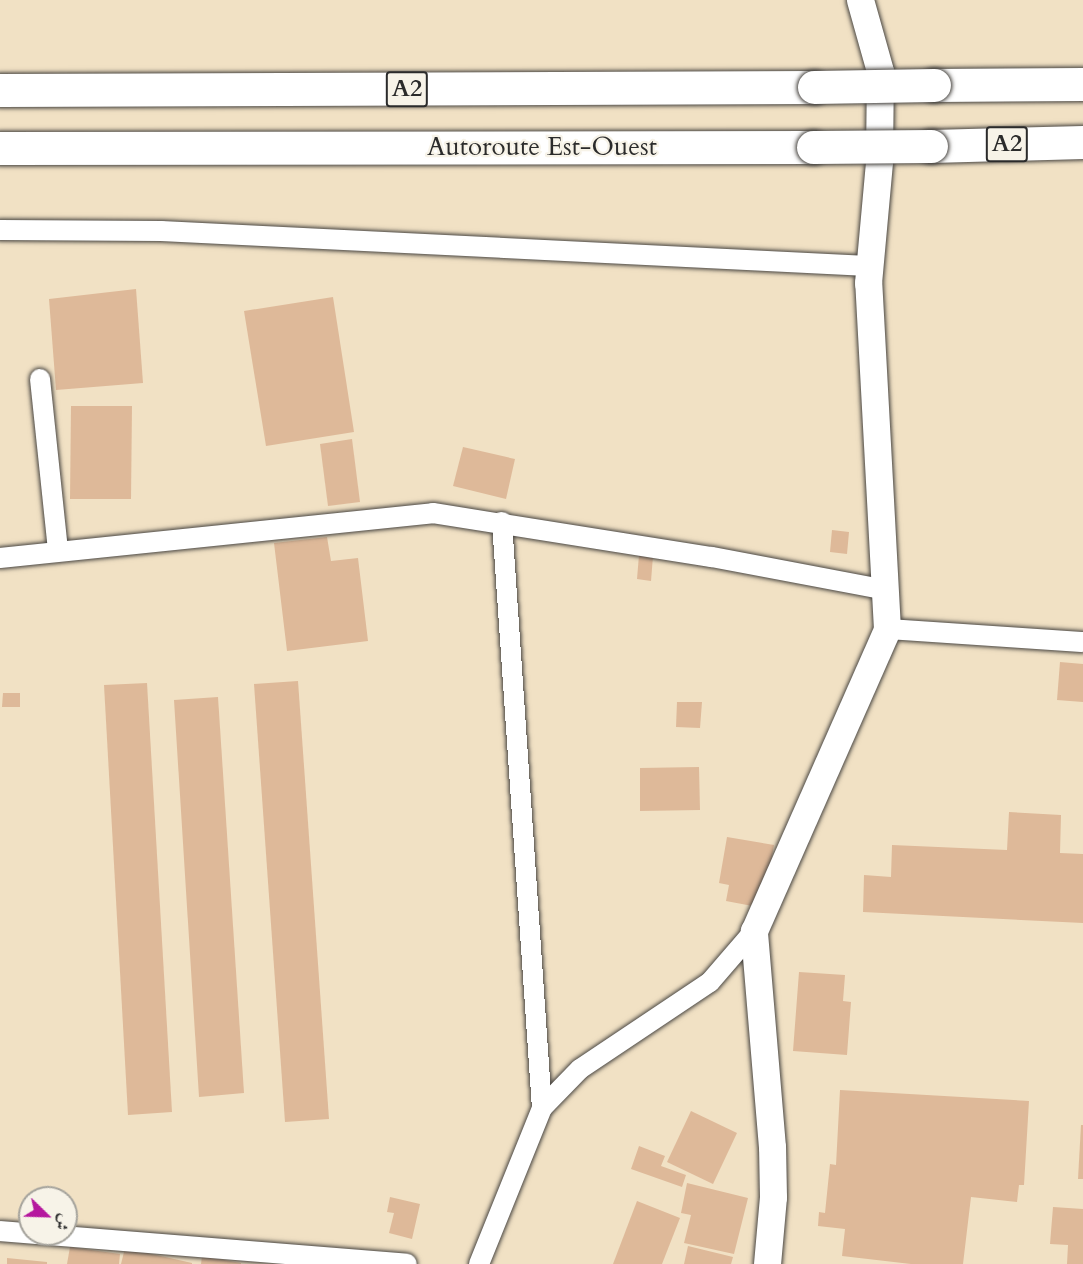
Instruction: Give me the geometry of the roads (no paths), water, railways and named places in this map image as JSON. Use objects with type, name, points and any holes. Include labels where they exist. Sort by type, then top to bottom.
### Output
[{"type":"highway","name":"A2","points":[[0,90],[1083,84]]},
{"type":"highway","name":"Autoroute Est-Ouest","points":[[0,148],[813,147],[1083,142]]},
{"type":"street","points":[[478,1264],[542,1108],[580,1069],[710,982],[754,931],[887,629],[868,266],[879,161],[880,71],[860,0]]},
{"type":"street","points":[[0,231],[161,231],[868,266]]},
{"type":"street","points":[[40,379],[58,550]]},
{"type":"street","points":[[0,558],[58,550],[433,513],[502,522],[886,590]]},
{"type":"street","points":[[502,522],[542,1108]]},
{"type":"street","points":[[887,629],[1083,642]]},
{"type":"street","points":[[754,931],[772,1148],[773,1197],[767,1264]]},
{"type":"street","points":[[0,1231],[407,1264]]}]
